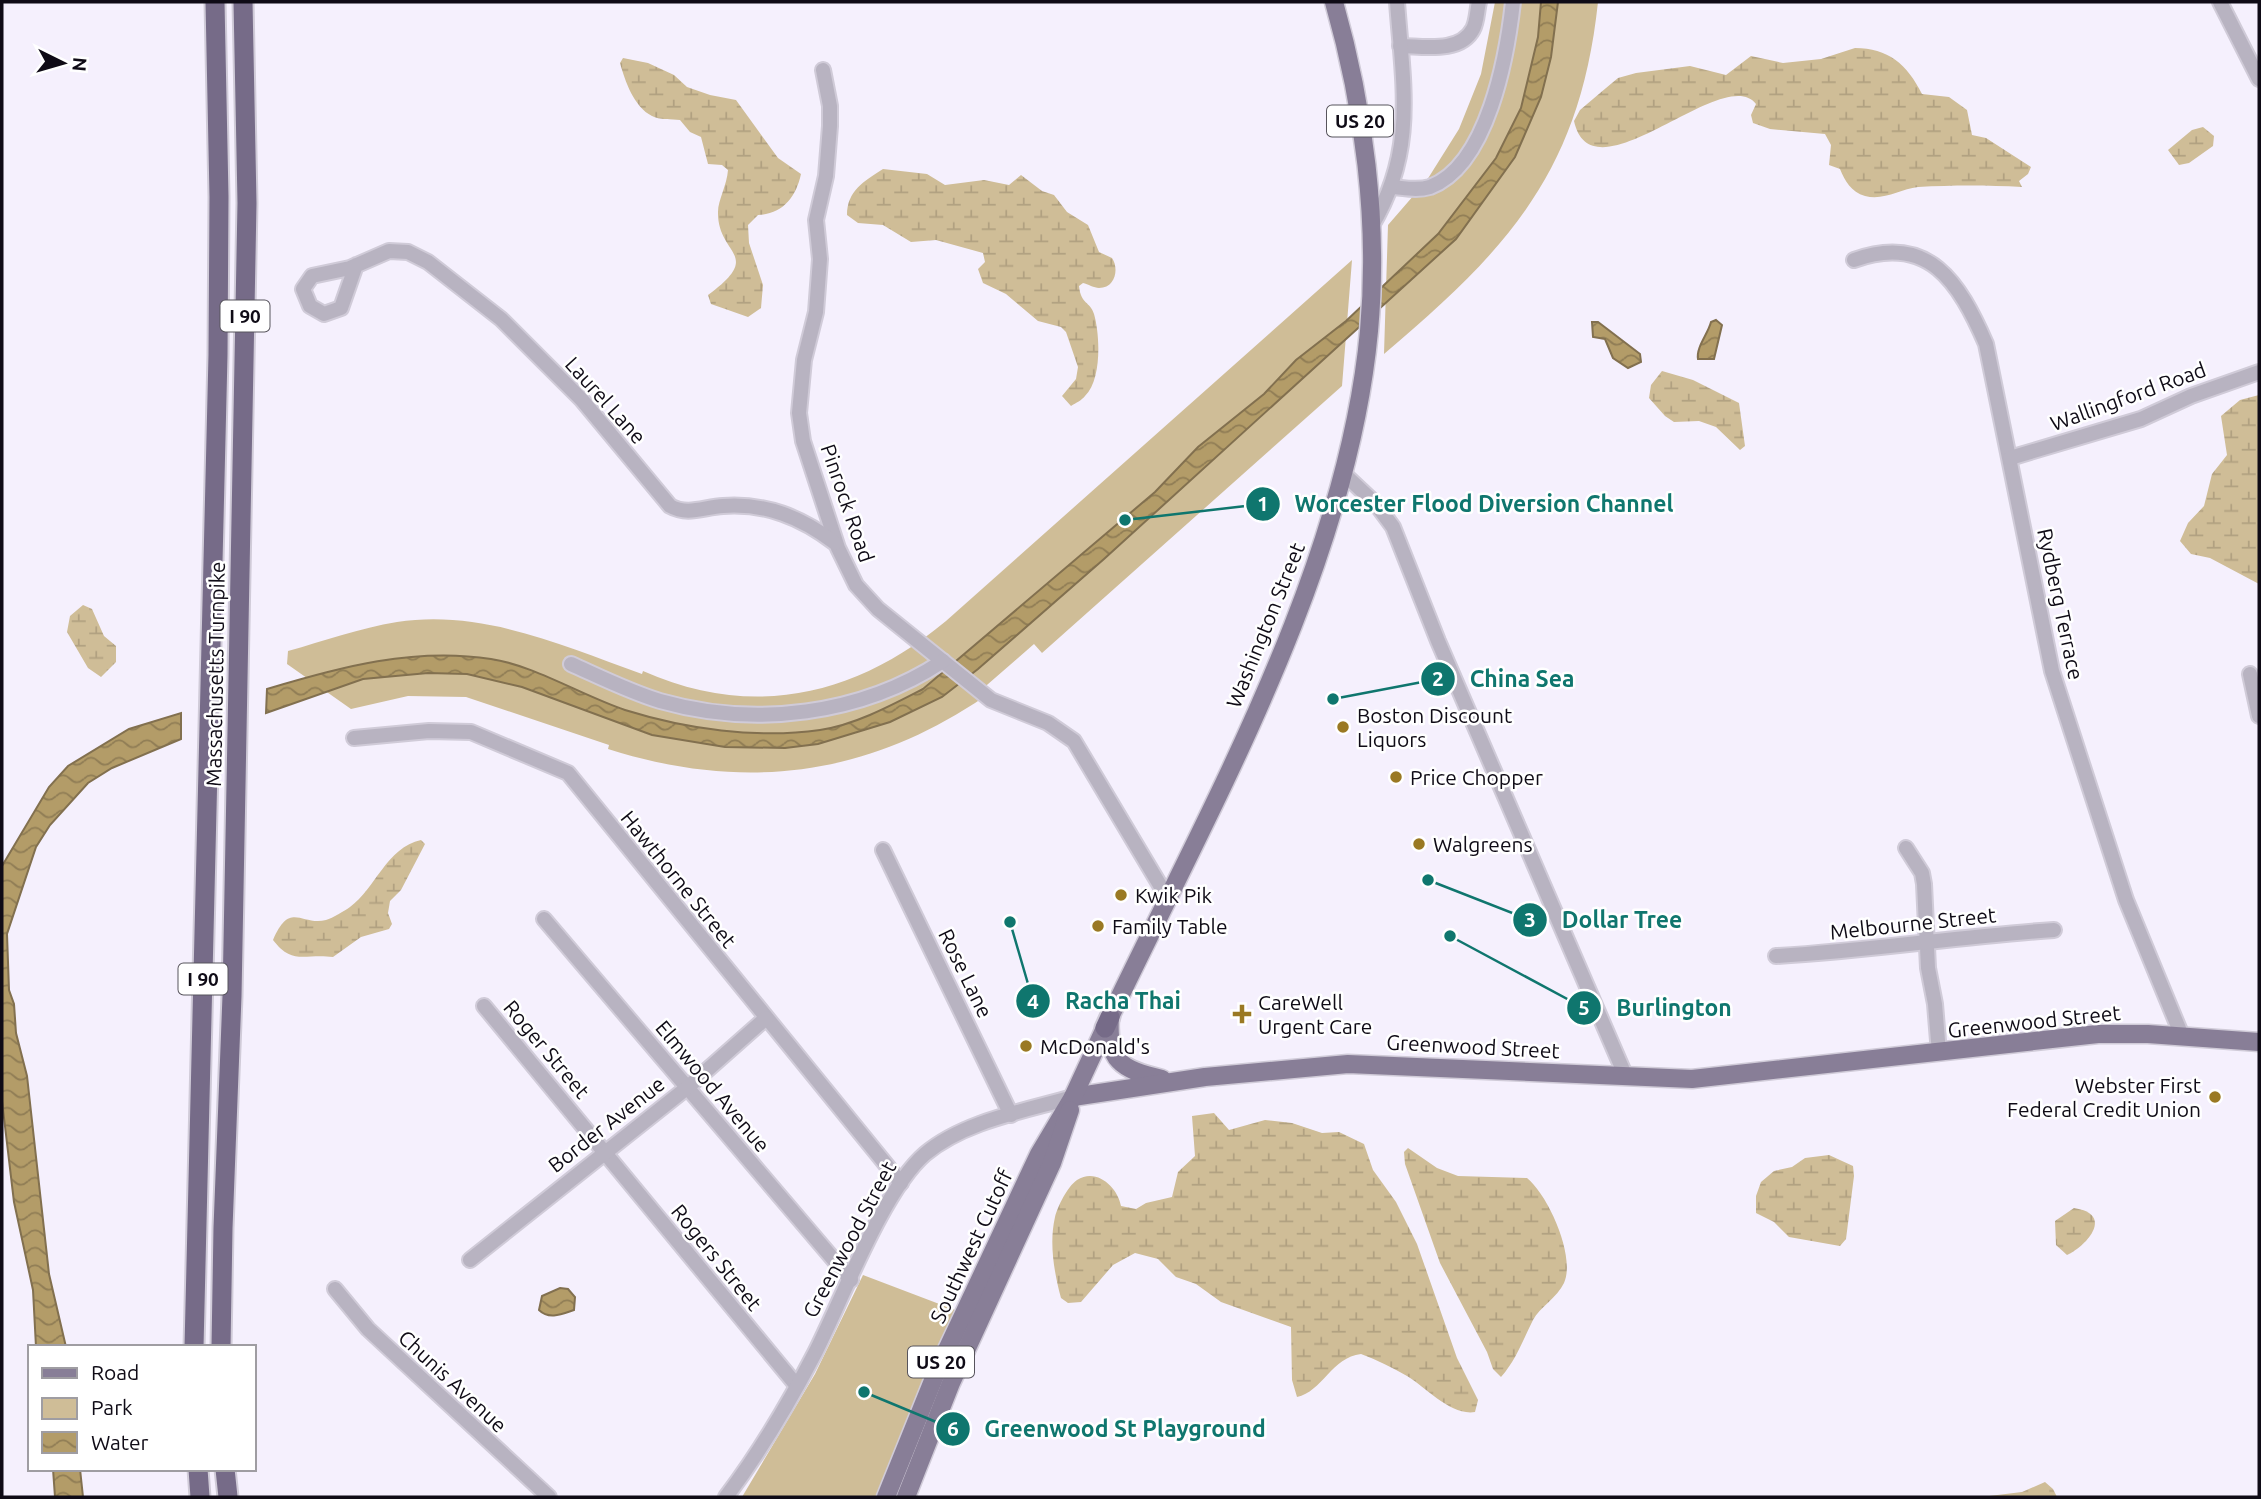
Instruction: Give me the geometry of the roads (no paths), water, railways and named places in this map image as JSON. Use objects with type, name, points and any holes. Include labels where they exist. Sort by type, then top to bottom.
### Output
[{"type":"highway","name":"Massachusetts Turnpike","points":[[194,1345],[218,355],[219,197],[215,2]]},
{"type":"highway","name":"Massachusetts Turnpike","points":[[221,1345],[232,996],[247,203],[243,2]]},
{"type":"highway","points":[[192,1471],[192,1497]]},
{"type":"highway","points":[[198,1471],[200,1497]]},
{"type":"highway","points":[[225,1471],[228,1497]]},
{"type":"main road","name":"Washington Street","points":[[1248,728],[1317,558],[1344,474],[1369,335],[1371,235],[1361,126],[1334,2]]},
{"type":"main road","name":"Southwest Cutoff","points":[[886,1497],[936,1373],[1039,1154],[1073,1097],[1248,728]]},
{"type":"main road","points":[[1108,1022],[1111,1053],[1119,1062],[1131,1070],[1173,1081]]},
{"type":"main road","name":"Greenwood Street","points":[[1073,1097],[1173,1081],[1355,1064],[1626,1077],[1707,1078],[2098,1034],[2182,1036],[2259,1042]]},
{"type":"main road","name":"Southwest Cutoff","points":[[906,1497],[941,1408],[1052,1163],[1063,1136],[1073,1097]]},
{"type":"street","points":[[1371,235],[1392,187],[1401,155],[1404,107],[1397,2]]},
{"type":"street","points":[[1400,46],[1450,46],[1463,40],[1473,29],[1479,2]]},
{"type":"street","points":[[1392,187],[1429,187],[1454,172],[1468,155],[1496,89],[1513,2]]},
{"type":"street","points":[[2220,2],[2259,79]]},
{"type":"street","name":"Pinrock Road","points":[[823,70],[831,119],[826,176],[816,220],[820,259],[816,312],[804,360],[799,413],[803,440],[836,544],[862,594],[945,663],[991,700],[1048,723],[1074,741],[1167,897]]},
{"type":"street","name":"Laurel Lane","points":[[356,265],[382,252],[395,250],[415,255],[428,262],[501,319],[582,400],[670,506],[685,512],[728,506],[779,511],[803,520],[836,544]]},
{"type":"street","name":"Rydberg Terrace","points":[[1854,260],[1879,251],[1901,250],[1926,261],[1948,276],[1969,305],[1986,344],[2052,671],[2126,900],[2182,1036]]},
{"type":"street","name":"Wallingford Road","points":[[2010,458],[2141,419],[2191,396],[2259,372]]},
{"type":"street","points":[[1344,474],[1376,505],[1393,527],[1440,646],[1626,1077]]},
{"type":"street","points":[[571,664],[660,701],[720,713],[801,714],[869,698],[916,679],[945,663]]},
{"type":"street","points":[[2250,674],[2259,716]]},
{"type":"street","name":"Hawthorne Street","points":[[354,738],[429,731],[471,732],[563,769],[901,1183]]},
{"type":"street","points":[[1906,848],[1922,873],[1924,884],[1927,943],[1939,1053]]},
{"type":"street","name":"Rose Lane","points":[[883,850],[1011,1115]]},
{"type":"street","name":"Elmwood Avenue","points":[[544,919],[688,1087],[778,1198],[851,1280]]},
{"type":"street","name":"Melbourne Street","points":[[1776,956],[2054,930]]},
{"type":"street","name":"Roger Street","points":[[484,1006],[606,1153]]},
{"type":"street","name":"Border Avenue","points":[[470,1260],[688,1087],[766,1018]]},
{"type":"street","name":"Greenwood Street","points":[[726,1497],[756,1457],[797,1386],[901,1183],[917,1162],[941,1143],[1011,1115],[1073,1097]]},
{"type":"street","name":"Rogers Street","points":[[606,1153],[797,1386]]},
{"type":"street","name":"Chunis Avenue","points":[[335,1289],[368,1329],[549,1497]]},
{"type":"water","points":[[1541,2],[1558,2],[1551,57],[1541,97],[1515,157],[1456,239],[1104,559],[942,697],[890,722],[818,744],[785,748],[725,747],[652,735],[522,687],[467,674],[428,673],[363,679],[266,713],[267,689],[322,673],[406,657],[462,656],[507,662],[648,717],[746,733],[796,733],[846,724],[923,689],[1155,492],[1198,447],[1264,394],[1296,360],[1346,321],[1438,234],[1496,158],[1521,108],[1538,37]]},
{"type":"water","points":[[1716,320],[1722,325],[1714,359],[1698,359],[1711,322]]},
{"type":"water","points":[[1592,322],[1598,322],[1640,354],[1641,362],[1628,368],[1613,358],[1605,339],[1593,337]]},
{"type":"water","points":[[181,713],[181,739],[112,768],[88,783],[50,825],[36,847],[7,934],[9,990],[27,1076],[49,1274],[66,1345],[36,1345],[33,1290],[14,1202],[2,1101],[2,866],[49,787],[68,766],[129,729]]},
{"type":"water","points":[[560,1288],[568,1289],[575,1297],[574,1310],[547,1315],[539,1310],[542,1296]]},
{"type":"water","points":[[53,1471],[80,1471],[83,1497],[55,1497]]},
{"type":"place","name":"Worcester Flood Diversion Channel","points":[[1125,520]]},
{"type":"place","name":"China Sea","points":[[1333,699]]},
{"type":"place","name":"Boston Discount Liquors","points":[[1343,727]]},
{"type":"place","name":"Price Chopper","points":[[1396,777]]},
{"type":"place","name":"Walgreens","points":[[1419,844]]},
{"type":"place","name":"Dollar Tree","points":[[1428,880]]},
{"type":"place","name":"Kwik Pik","points":[[1121,895]]},
{"type":"place","name":"Racha Thai","points":[[1010,922]]},
{"type":"place","name":"Family Table","points":[[1098,926]]},
{"type":"place","name":"Burlington","points":[[1450,936]]},
{"type":"place","name":"CareWell Urgent Care","points":[[1242,1014]]},
{"type":"place","name":"McDonald's","points":[[1026,1046]]},
{"type":"place","name":"Webster First Federal Credit Union","points":[[2215,1097]]},
{"type":"place","name":"Greenwood St Playground","points":[[864,1392]]}]
